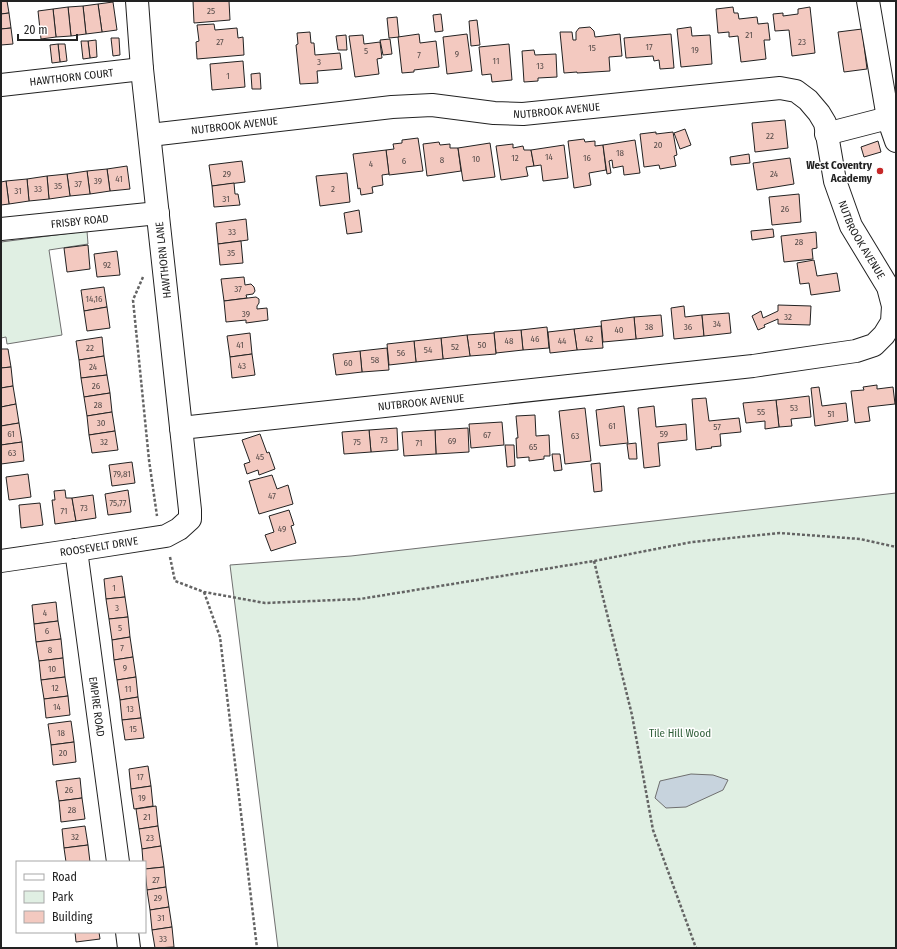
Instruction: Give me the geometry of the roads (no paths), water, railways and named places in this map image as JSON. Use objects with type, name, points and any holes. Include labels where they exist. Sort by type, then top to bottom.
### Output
[{"type":"street","name":"HAWTHORN LANE","points":[[137,1],[142,69],[190,519]]},
{"type":"street","points":[[868,1],[888,118],[896,141]]},
{"type":"street","name":"HAWTHORN COURT","points":[[1,85],[142,69]]},
{"type":"street","name":"NUTBROOK AVENUE","points":[[150,135],[392,107],[432,105],[494,113],[523,114],[780,88],[796,91],[808,100],[820,113],[825,123],[835,181],[851,226],[888,287],[893,306],[892,322],[884,335],[874,345],[856,351],[753,366],[181,428]]},
{"type":"street","points":[[826,134],[888,118]]},
{"type":"street","name":"FRISBY ROAD","points":[[1,228],[158,213]]},
{"type":"street","name":"ROOSEVELT DRIVE","points":[[1,560],[166,536],[180,529],[190,519]]},
{"type":"street","name":"EMPIRE ROAD","points":[[76,550],[118,861]]},
{"type":"street","points":[[127,933],[129,948]]},
{"type":"place","name":"West Coventry Academy","points":[[880,171]]},
{"type":"park label","name":"Tile Hill Wood","points":[[680,733]]}]
